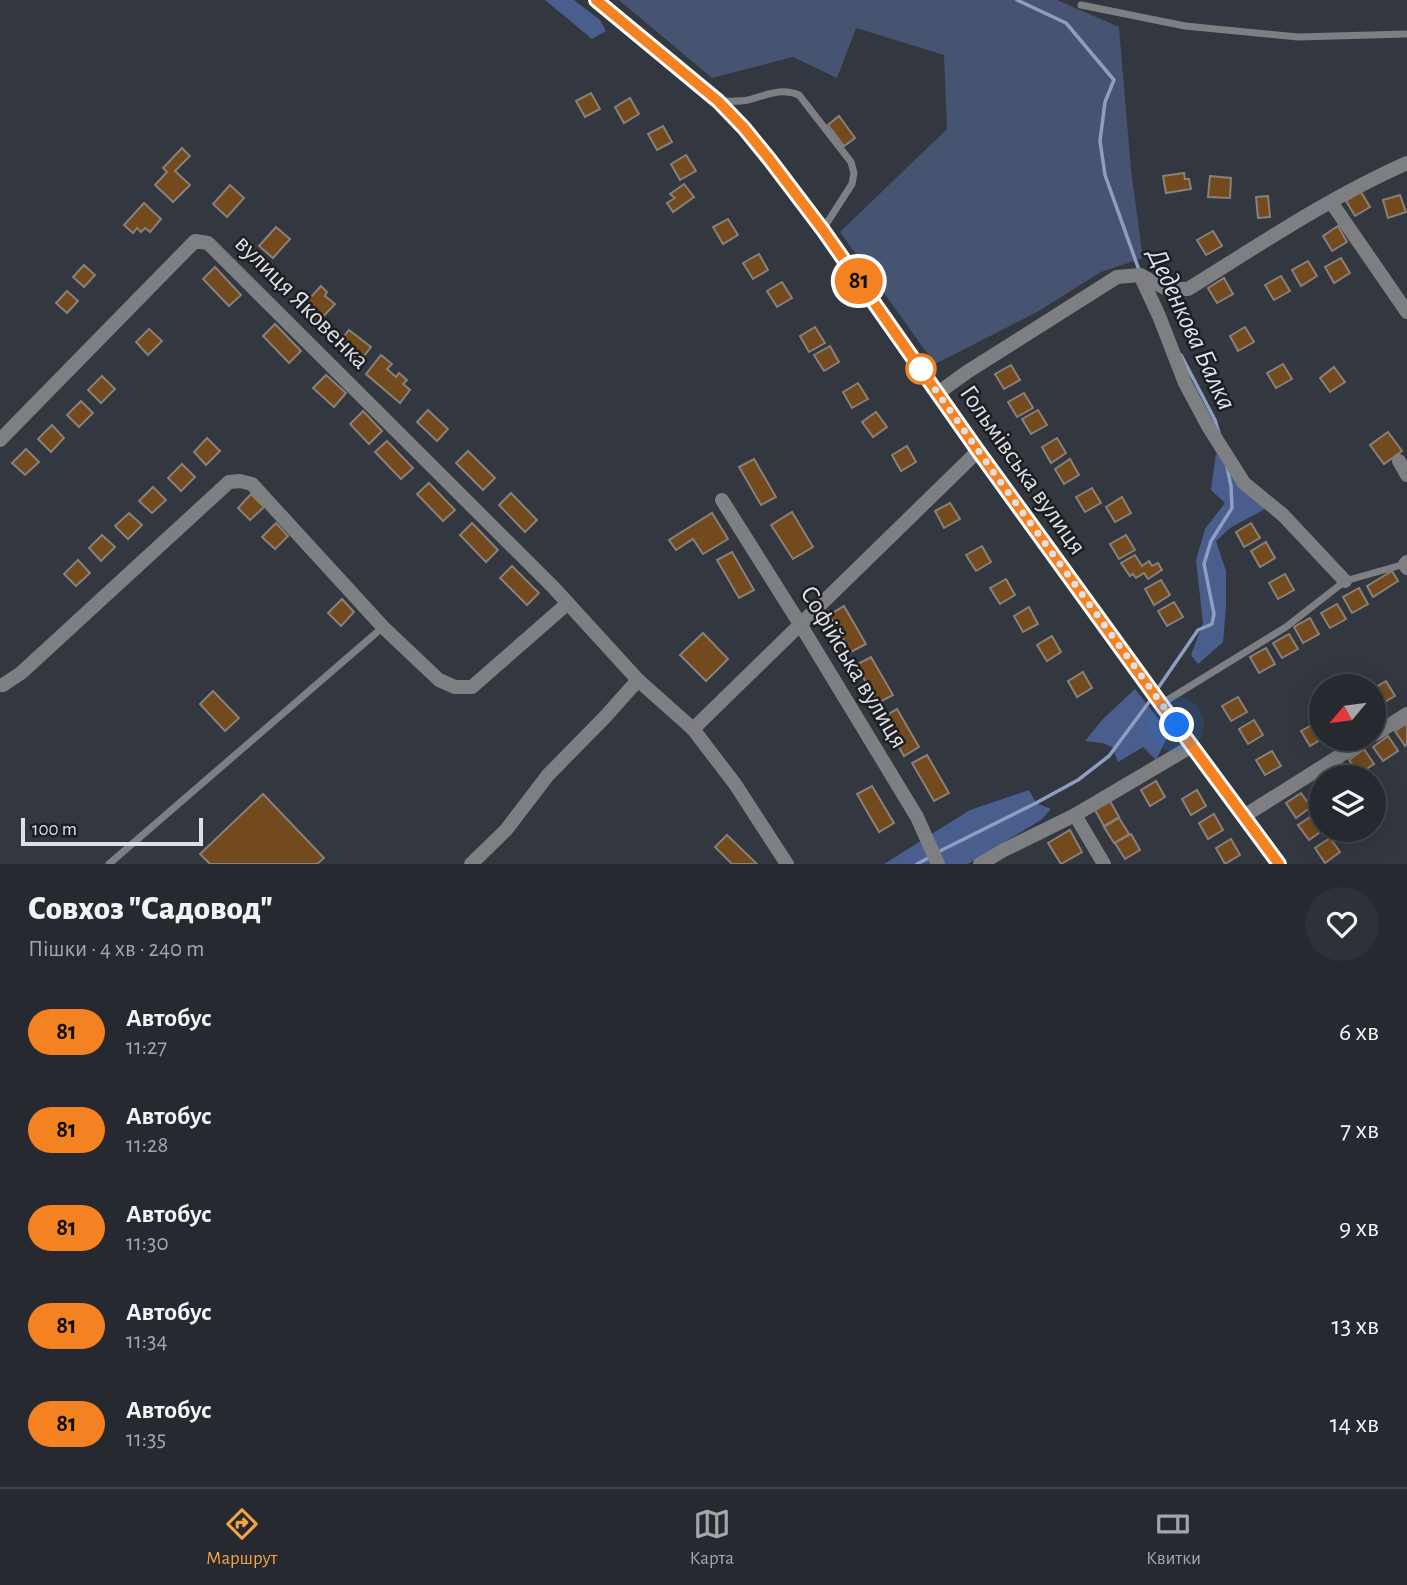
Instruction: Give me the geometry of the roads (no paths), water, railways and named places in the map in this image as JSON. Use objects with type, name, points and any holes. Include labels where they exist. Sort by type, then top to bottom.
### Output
[{"type":"street","name":"Гольмівська вулиця","points":[[596,0],[718,101],[770,160],[1279,864]]},
{"type":"street","points":[[938,393],[1117,278],[1140,275],[1167,289],[1188,289],[1331,202],[1379,175],[1407,163]]},
{"type":"street","points":[[1331,202],[1407,312]]},
{"type":"street","name":"вулиця Яковенка","points":[[0,440],[195,242],[208,243],[568,603],[638,680],[693,729],[735,784],[787,864]]},
{"type":"street","points":[[1140,275],[1185,383],[1244,483],[1283,515],[1345,581]]},
{"type":"street","points":[[693,729],[978,451]]},
{"type":"street","points":[[1399,461],[1407,475]]},
{"type":"street","points":[[0,685],[21,673],[229,482],[252,484],[383,627],[439,680],[455,687],[472,687],[568,603]]},
{"type":"street","name":"Софійська вулиця","points":[[722,500],[917,817],[938,864]]},
{"type":"street","points":[[471,864],[506,830],[548,775],[638,680]]},
{"type":"street","points":[[1386,727],[1407,714]]},
{"type":"street","points":[[980,864],[1075,815],[1192,746]]},
{"type":"street","points":[[1244,816],[1347,751]]},
{"type":"street","points":[[1075,815],[1104,864]]},
{"type":"lane","points":[[1081,5],[1185,26],[1298,37],[1407,34]]},
{"type":"lane","points":[[718,101],[745,101],[785,91],[799,95],[851,162],[855,173],[852,184],[823,230]]},
{"type":"lane","points":[[1161,704],[1286,627],[1345,581],[1406,565]]},
{"type":"lane","points":[[109,864],[383,627]]},
{"type":"waterway","name":"Деденкова Балка","points":[[1017,0],[1066,23],[1114,80],[1105,102],[1100,141],[1105,175],[1139,270]]},
{"type":"waterway","name":"Деденкова Балка","points":[[1181,355],[1219,433]]},
{"type":"waterway","name":"Деденкова Балка","points":[[1156,691],[1198,630],[1212,624],[1214,614],[1204,564],[1211,541],[1232,508],[1227,467]]},
{"type":"waterway","name":"Деденкова Балка","points":[[938,852],[1078,780],[1109,756],[1152,698]]},
{"type":"waterway","name":"Деденкова Балка","points":[[917,864],[932,856]]}]
